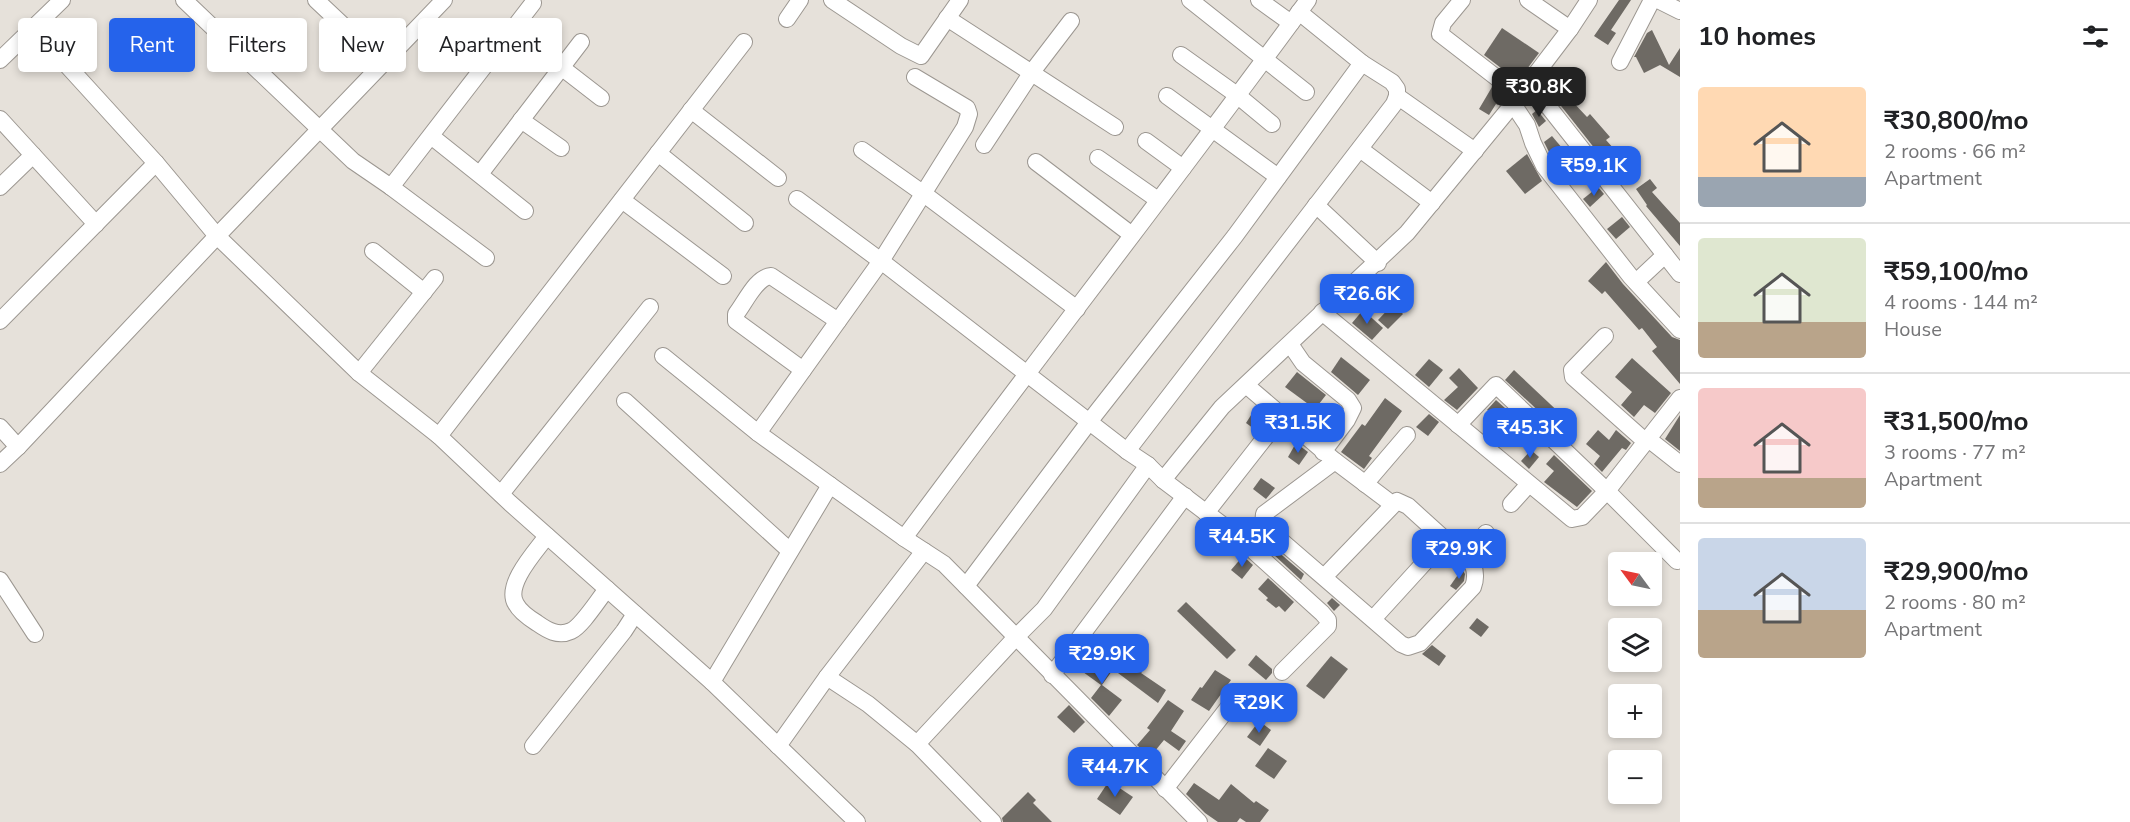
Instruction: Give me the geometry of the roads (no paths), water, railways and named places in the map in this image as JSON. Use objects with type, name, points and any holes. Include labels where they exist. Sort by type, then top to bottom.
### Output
[{"type":"street","points":[[43,18],[62,0]]},
{"type":"street","points":[[406,39],[444,0]]},
{"type":"street","points":[[787,20],[800,0]]},
{"type":"street","points":[[832,0],[901,46],[921,56],[960,0]]},
{"type":"street","points":[[1190,0],[1306,92]]},
{"type":"street","points":[[1127,451],[1317,206],[1394,104],[1397,96],[1397,89],[1392,82],[1362,63],[1299,12],[1259,0]]},
{"type":"street","points":[[1462,0],[1443,23],[1440,34],[1521,94],[1680,274]]},
{"type":"street","points":[[1528,0],[1570,29]]},
{"type":"street","points":[[1164,480],[1222,407],[1322,312],[1378,263],[1407,233],[1521,94],[1589,0]]},
{"type":"street","points":[[1620,62],[1652,0]]},
{"type":"street","points":[[1658,0],[1680,11]]},
{"type":"street","points":[[190,2],[353,161],[392,187],[486,258]]},
{"type":"street","points":[[324,3],[339,18]]},
{"type":"street","points":[[392,187],[532,3]]},
{"type":"street","points":[[904,538],[1299,12]]},
{"type":"street","points":[[947,18],[1115,127]]},
{"type":"street","points":[[984,144],[1032,72],[1071,21]]},
{"type":"street","points":[[562,66],[581,42]]},
{"type":"street","points":[[439,436],[744,42]]},
{"type":"street","points":[[0,60],[18,43]]},
{"type":"street","points":[[1181,56],[1237,95],[1272,124]]},
{"type":"street","points":[[966,586],[1089,422],[1235,236],[1362,63]]},
{"type":"street","points":[[562,68],[602,98]]},
{"type":"street","points":[[73,72],[156,163],[217,236],[359,374],[439,436],[547,536],[712,682],[857,822]]},
{"type":"street","points":[[0,464],[374,72]]},
{"type":"street","points":[[480,174],[557,72]]},
{"type":"street","points":[[758,433],[881,261],[964,127],[969,114],[967,108],[915,76]]},
{"type":"street","points":[[1521,94],[1527,125],[1544,166],[1636,282],[1680,330]]},
{"type":"street","points":[[1167,96],[1278,177]]},
{"type":"street","points":[[1397,96],[1475,152]]},
{"type":"street","points":[[691,110],[778,178]]},
{"type":"street","points":[[0,119],[96,224]]},
{"type":"street","points":[[521,120],[561,148]]},
{"type":"street","points":[[431,136],[525,211]]},
{"type":"street","points":[[1146,141],[1183,168]]},
{"type":"street","points":[[1360,149],[1432,203]]},
{"type":"street","points":[[862,150],[1077,309]]},
{"type":"street","points":[[658,153],[745,223]]},
{"type":"street","points":[[0,187],[33,155]]},
{"type":"street","points":[[1098,158],[1158,200]]},
{"type":"street","points":[[1036,162],[1132,235]]},
{"type":"street","points":[[0,321],[156,163]]},
{"type":"street","points":[[797,199],[1148,465],[1237,536],[1328,620],[1328,626],[1282,672]]},
{"type":"street","points":[[622,200],[723,276]]},
{"type":"street","points":[[1317,206],[1378,263]]},
{"type":"street","points":[[373,251],[424,292]]},
{"type":"street","points":[[1636,282],[1665,255]]},
{"type":"street","points":[[803,370],[736,321],[736,314],[760,281],[771,276],[838,321]]},
{"type":"street","points":[[359,374],[435,278]]},
{"type":"street","points":[[501,494],[650,307]]},
{"type":"street","points":[[1322,312],[1566,516],[1576,519],[1582,517],[1607,491],[1680,398]]},
{"type":"street","points":[[1605,336],[1572,370],[1573,376],[1646,440],[1680,464]]},
{"type":"street","points":[[1290,344],[1303,363],[1348,400],[1353,408],[1329,457],[1264,514],[1263,525],[1401,644],[1408,647],[1420,643],[1473,587],[1476,572],[1473,565],[1408,506],[1397,501],[1324,577]]},
{"type":"street","points":[[663,356],[758,433],[944,564],[1199,822]]},
{"type":"street","points":[[1246,385],[1329,457],[1392,504]]},
{"type":"street","points":[[1458,425],[1496,385],[1677,561]]},
{"type":"street","points":[[625,401],[790,551]]},
{"type":"street","points":[[1206,513],[1282,416]]},
{"type":"street","points":[[0,427],[18,447]]},
{"type":"street","points":[[1365,484],[1407,435]]},
{"type":"street","points":[[916,744],[1044,609],[1148,465]]},
{"type":"street","points":[[1511,504],[1528,484]]},
{"type":"street","points":[[712,682],[830,485]]},
{"type":"street","points":[[1052,675],[1185,496]]},
{"type":"street","points":[[1465,558],[1486,533]]},
{"type":"street","points":[[547,536],[518,575],[513,591],[514,603],[525,614],[558,634],[572,631],[583,622],[590,609],[607,589]]},
{"type":"street","points":[[1373,619],[1445,540]]},
{"type":"street","points":[[778,746],[826,677],[924,550]]},
{"type":"street","points":[[0,580],[35,634]]},
{"type":"street","points":[[533,746],[635,614]]},
{"type":"street","points":[[826,677],[868,704],[916,744],[993,822]]},
{"type":"street","points":[[1165,789],[1238,694]]}]
